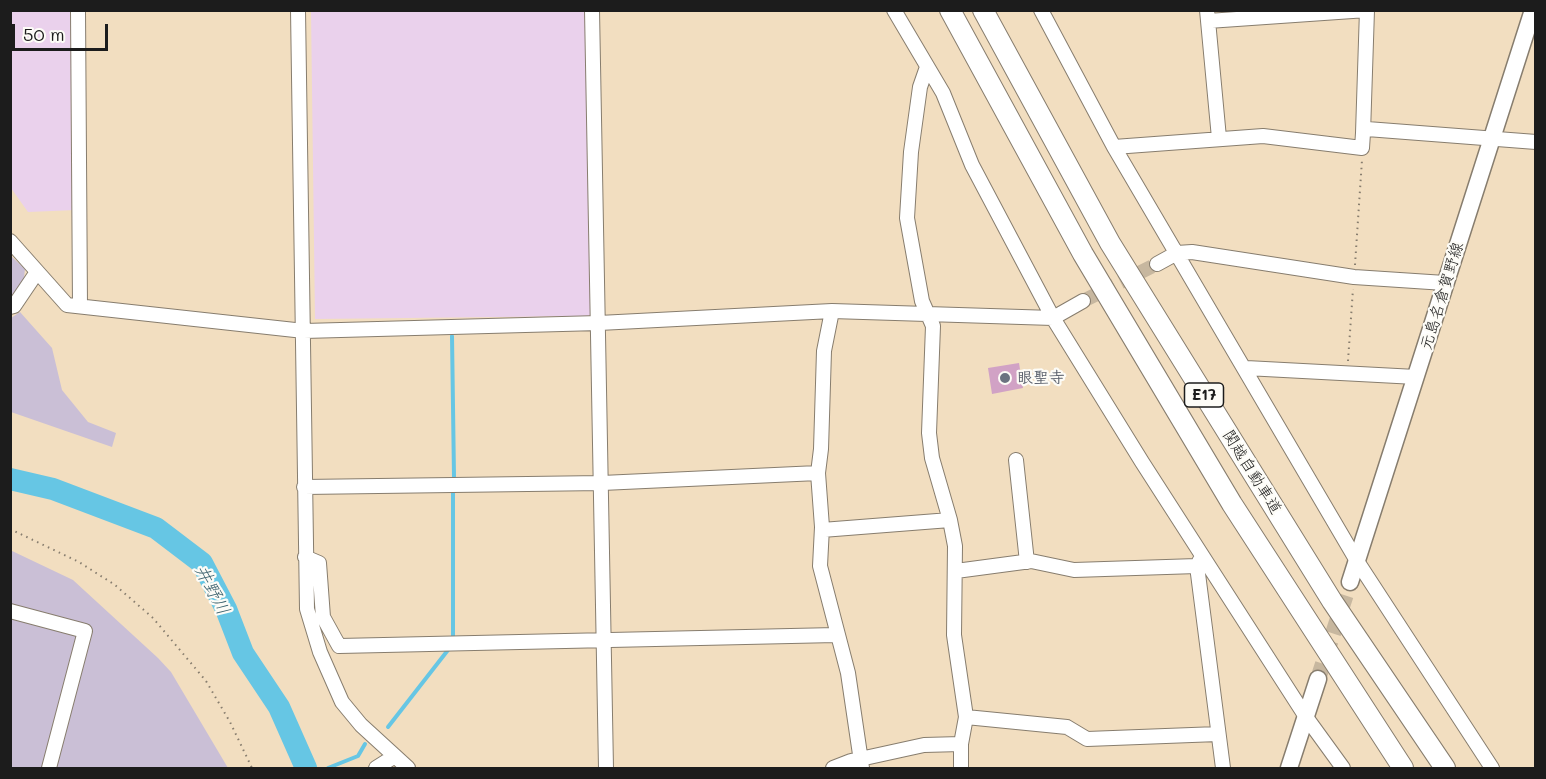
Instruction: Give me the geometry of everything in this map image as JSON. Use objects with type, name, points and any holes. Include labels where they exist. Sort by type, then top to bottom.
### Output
[{"type":"highway","name":"関越自動車道","points":[[982,10],[1110,243],[1332,601],[1445,768]]},
{"type":"highway","name":"関越自動車道","points":[[950,11],[1083,254],[1232,504],[1403,768]]},
{"type":"main road","name":"元島名倉賀野線","points":[[1350,582],[1533,10]]},
{"type":"main road","points":[[1288,768],[1318,679]]},
{"type":"street","points":[[78,10],[80,306]]},
{"type":"street","points":[[298,10],[307,609],[320,652],[342,702],[361,725],[408,768]]},
{"type":"street","points":[[592,10],[606,768]]},
{"type":"street","points":[[894,10],[943,93],[972,165],[1053,318],[1200,561],[1343,768]]},
{"type":"street","points":[[1041,10],[1114,147],[1246,368],[1357,561],[1492,768]]},
{"type":"street","points":[[1114,147],[1263,136],[1362,148],[1367,10],[1208,16],[1219,138]]},
{"type":"street","points":[[927,67],[920,87],[911,152],[907,218],[922,301],[933,326],[929,433],[932,458],[950,520],[956,571],[954,635],[966,717],[961,744],[961,768]]},
{"type":"street","points":[[1363,133],[1367,129],[1536,142]]},
{"type":"street","points":[[10,241],[68,306],[304,332],[598,323],[832,311],[927,312],[1053,318],[1083,301]]},
{"type":"street","points":[[1157,264],[1178,253],[1192,252],[1354,277],[1445,284]]},
{"type":"street","points":[[10,307],[14,306],[38,272]]},
{"type":"street","points":[[832,311],[824,351],[821,449],[818,473],[822,530],[820,566],[836,635],[848,673],[861,764]]},
{"type":"street","points":[[1246,368],[1416,377]]},
{"type":"street","points":[[1016,460],[1027,562]]},
{"type":"street","points":[[304,486],[602,483],[818,473]]},
{"type":"street","points":[[822,530],[950,520]]},
{"type":"street","points":[[305,557],[319,563],[323,617],[339,646],[604,642],[836,635]]},
{"type":"street","points":[[956,571],[1027,562],[1074,570],[1200,561]]},
{"type":"street","points":[[1200,561],[1223,768]]},
{"type":"street","points":[[10,611],[85,631],[49,768]]},
{"type":"street","points":[[966,717],[1067,727],[1087,740],[1218,734]]},
{"type":"street","points":[[833,768],[861,764],[924,744],[961,744]]},
{"type":"street","points":[[376,768],[395,756]]},
{"type":"path","points":[[1347,374],[1363,165],[1362,148]]},
{"type":"path","points":[[10,529],[79,562],[115,585],[153,618],[206,681],[230,722],[252,768]]},
{"type":"shaded area","points":[[10,11],[73,11],[76,210],[28,212],[11,188]]},
{"type":"shaded area","points":[[311,11],[587,11],[592,311],[589,316],[315,319]]},
{"type":"shaded area","points":[[11,256],[25,269],[24,278],[11,298]]},
{"type":"shaded area","points":[[20,312],[52,348],[62,390],[88,422],[116,433],[112,447],[11,412],[11,318]]},
{"type":"shaded area","points":[[10,550],[73,580],[158,658],[171,672],[228,768],[11,768]]},
{"type":"building","name":"眼聖寺","points":[[1019,363],[1023,388],[992,394],[988,368]]},
{"type":"waterway","points":[[452,336],[454,477]]},
{"type":"waterway","name":"井野川","points":[[10,479],[53,489],[156,528],[202,563],[226,609],[243,653],[279,707],[306,768]]},
{"type":"waterway","points":[[453,493],[453,636]]},
{"type":"waterway","points":[[388,727],[448,650]]},
{"type":"waterway","points":[[328,768],[358,756],[365,744]]},
{"type":"tunnel","points":[[1083,301],[1157,264]]},
{"type":"tunnel","points":[[1318,679],[1350,582]]},
{"type":"place","name":"眼聖寺","points":[[1005,378]]}]
